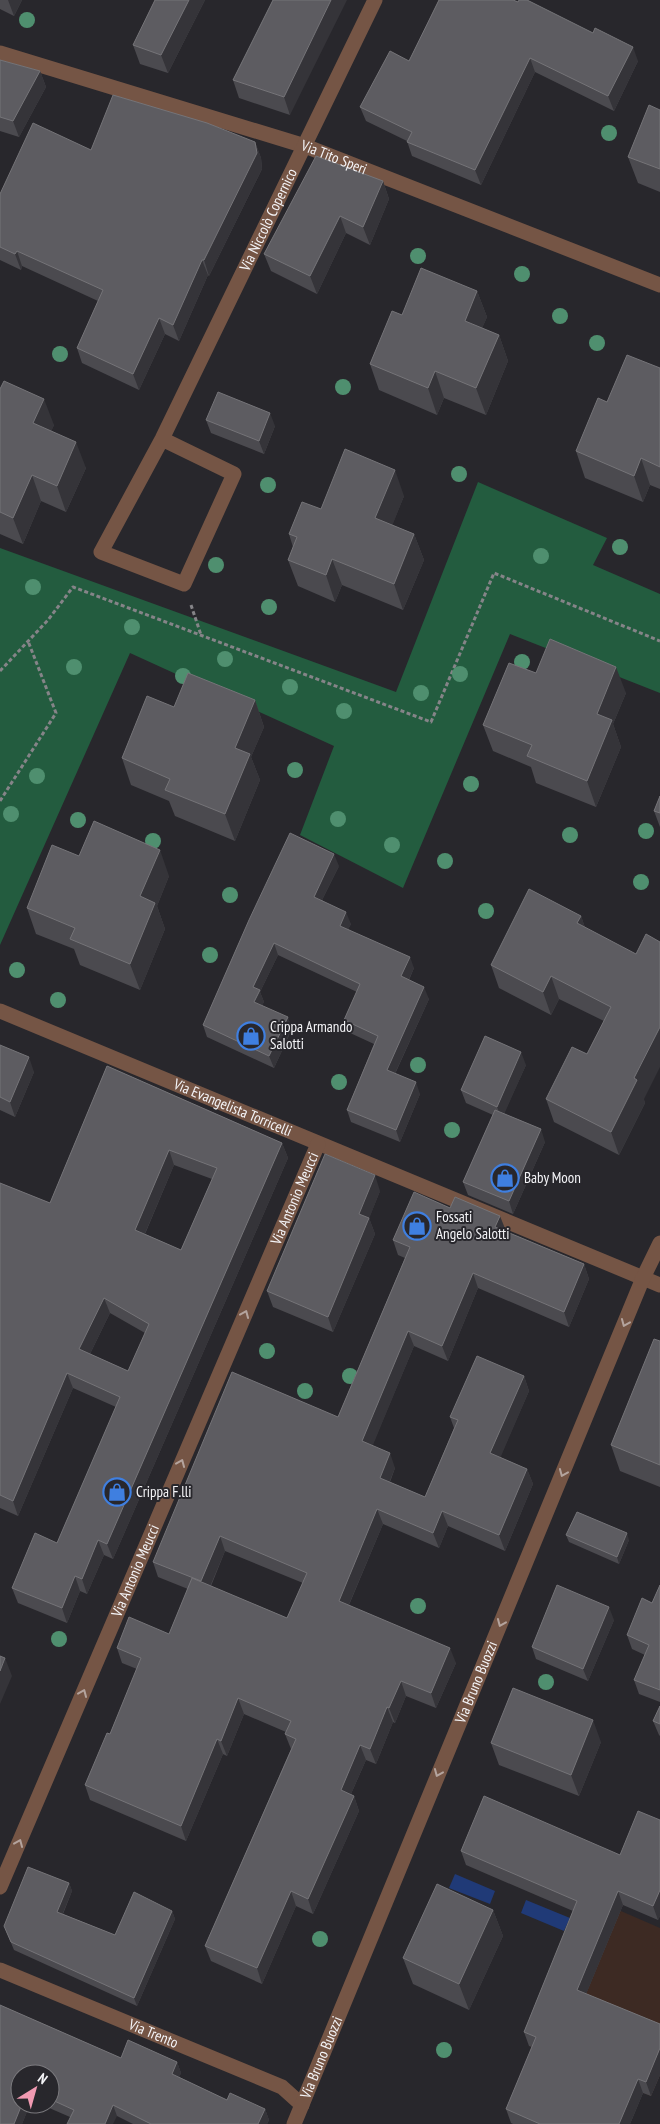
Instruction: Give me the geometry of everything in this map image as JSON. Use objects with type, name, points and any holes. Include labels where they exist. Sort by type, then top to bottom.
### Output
[{"type":"street","name":"Via Niccolò Copernico","points":[[184,584],[101,552],[162,439],[375,0]]},
{"type":"street","name":"Via Tito Speri","points":[[0,53],[305,146],[660,284]]},
{"type":"street","points":[[162,439],[234,474],[184,584]]},
{"type":"street","name":"Via Evangelista Torricelli","points":[[0,1011],[660,1285]]},
{"type":"street","name":"Via Antonio Meucci","points":[[0,1887],[318,1144]]},
{"type":"street","name":"Via Bruno Buozzi","points":[[294,2124],[643,1278],[660,1243]]},
{"type":"street","name":"Via Trento","points":[[0,1970],[282,2088],[302,2105]]},
{"type":"path","points":[[0,671],[48,620],[73,587],[431,722],[494,573],[660,641]]},
{"type":"path","points":[[184,584],[201,635]]},
{"type":"path","points":[[0,801],[56,713],[28,641]]},
{"type":"shaded area","points":[[591,1898],[660,1928],[660,2075],[651,2096],[529,2046]]},
{"type":"green space","points":[[478,482],[607,538],[593,565],[660,594],[660,693],[510,634],[403,888],[300,835],[334,746],[130,653],[0,945],[0,548],[396,692]]},
{"type":"water","points":[[455,1874],[495,1891],[490,1904],[449,1888]]},
{"type":"water","points":[[526,1900],[570,1918],[564,1931],[521,1913]]},
{"type":"building","points":[[155,0],[189,0],[161,55],[133,45]]},
{"type":"building","points":[[273,0],[331,0],[284,97],[233,80]]},
{"type":"building","points":[[439,0],[513,0],[518,2],[519,0],[527,0],[593,33],[595,28],[633,47],[608,96],[530,58],[475,170],[407,142],[412,132],[360,107],[390,51],[409,61]]},
{"type":"building","points":[[0,60],[40,71],[13,121],[0,117]]},
{"type":"building","points":[[113,95],[207,123],[255,142],[257,153],[204,260],[202,260],[173,325],[159,318],[133,374],[77,348],[103,290],[17,251],[15,254],[0,247],[0,194],[33,123],[91,150]]},
{"type":"building","points":[[649,105],[660,110],[660,169],[628,157]]},
{"type":"building","points":[[316,156],[383,181],[363,227],[340,216],[310,276],[264,254]]},
{"type":"building","points":[[421,268],[477,291],[465,321],[499,335],[476,388],[435,371],[428,388],[370,364],[392,311],[402,315]]},
{"type":"building","points":[[627,355],[660,368],[660,467],[641,458],[634,476],[576,451],[598,398],[607,402]]},
{"type":"building","points":[[4,381],[44,399],[33,423],[76,442],[57,486],[32,475],[13,518],[0,512],[0,389]]},
{"type":"building","points":[[218,392],[270,413],[259,441],[206,420]]},
{"type":"building","points":[[345,449],[395,470],[375,518],[414,534],[394,584],[332,559],[326,575],[288,560],[297,537],[289,534],[302,502],[321,509]]},
{"type":"building","points":[[550,639],[616,667],[597,714],[612,720],[587,781],[527,756],[532,745],[483,725],[509,663],[536,673]]},
{"type":"building","points":[[188,673],[255,700],[235,748],[250,754],[225,814],[165,790],[170,779],[122,758],[147,696],[174,707]]},
{"type":"building","points":[[660,796],[660,813],[654,811]]},
{"type":"building","points":[[94,821],[160,850],[140,896],[155,903],[130,964],[70,939],[75,928],[27,908],[52,845],[79,856]]},
{"type":"building","points":[[290,833],[334,854],[314,897],[346,912],[340,926],[410,957],[401,976],[424,987],[387,1070],[416,1082],[396,1130],[347,1110],[378,1036],[344,1020],[360,984],[274,943],[253,987],[260,990],[254,1002],[288,1017],[269,1056],[203,1025]]},
{"type":"building","points":[[529,889],[581,916],[577,923],[636,954],[646,934],[660,942],[660,1027],[634,1078],[637,1080],[611,1132],[546,1099],[572,1047],[587,1054],[611,1007],[551,976],[543,992],[491,965]]},
{"type":"building","points":[[485,1036],[521,1052],[497,1107],[461,1090]]},
{"type":"building","points":[[0,1045],[29,1057],[10,1102],[0,1097]]},
{"type":"building","points":[[107,1066],[282,1143],[107,1544],[98,1540],[82,1579],[75,1576],[62,1608],[12,1588],[35,1533],[57,1543],[120,1397],[67,1373],[13,1501],[0,1495],[0,1183],[50,1203]],"holes":[[[169,1150],[217,1168],[181,1250],[135,1230]],[[104,1298],[149,1324],[128,1371],[79,1349]]]},
{"type":"building","points":[[495,1110],[541,1129],[509,1201],[463,1182]]},
{"type":"building","points":[[325,1154],[375,1175],[359,1214],[369,1218],[328,1317],[267,1291]]},
{"type":"building","points":[[414,1192],[450,1208],[455,1197],[500,1216],[495,1227],[584,1264],[564,1312],[473,1273],[442,1346],[408,1331],[362,1441],[390,1453],[380,1478],[425,1497],[458,1420],[450,1417],[477,1356],[524,1376],[490,1453],[527,1469],[499,1535],[442,1511],[433,1533],[377,1509],[339,1601],[450,1648],[431,1693],[401,1681],[389,1708],[387,1707],[370,1749],[360,1745],[341,1790],[354,1796],[308,1899],[291,1891],[257,1968],[205,1946],[296,1739],[285,1734],[291,1721],[238,1698],[221,1741],[217,1739],[181,1826],[85,1785],[107,1733],[110,1734],[141,1658],[117,1648],[129,1617],[169,1634],[192,1578],[287,1618],[307,1573],[220,1536],[201,1581],[153,1562],[232,1372],[338,1417],[410,1247],[393,1240]]},
{"type":"building","points":[[654,1339],[660,1341],[660,1465],[611,1445]]},
{"type":"building","points":[[577,1512],[627,1533],[617,1557],[566,1535]]},
{"type":"building","points":[[557,1585],[609,1607],[583,1669],[532,1647]]},
{"type":"building","points":[[660,1585],[660,1690],[634,1680],[649,1645],[627,1635],[642,1598],[652,1603]]},
{"type":"building","points":[[0,1656],[5,1658],[0,1671]]},
{"type":"building","points":[[513,1688],[593,1720],[571,1775],[491,1743]]},
{"type":"building","points":[[660,1706],[660,1724],[653,1721]]},
{"type":"building","points":[[484,1796],[620,1855],[638,1811],[660,1820],[660,1890],[653,1906],[618,1891],[577,1990],[660,2024],[660,2048],[646,2082],[638,2079],[619,2124],[540,2124],[506,2109],[536,2037],[524,2032],[577,1901],[461,1851]]},
{"type":"building","points":[[28,1867],[69,1883],[57,1912],[115,1935],[134,1892],[172,1911],[134,1998],[11,1942],[4,1926]]},
{"type":"building","points":[[437,1884],[493,1910],[459,1984],[403,1958]]},
{"type":"building","points":[[0,2005],[121,2058],[128,2040],[177,2062],[172,2074],[227,2100],[230,2093],[265,2109],[258,2124],[151,2124],[113,2105],[105,2124],[67,2124],[74,2110],[60,2104],[60,2064],[10,2064],[10,2114],[18,2114],[14,2124],[0,2124]]},
{"type":"place","name":"Crippa Armando Salotti","points":[[251,1036]]},
{"type":"place","name":"Baby Moon","points":[[505,1178]]},
{"type":"place","name":"Fossati Angelo Salotti","points":[[417,1226]]},
{"type":"place","name":"Crippa F.lli","points":[[117,1492]]}]
